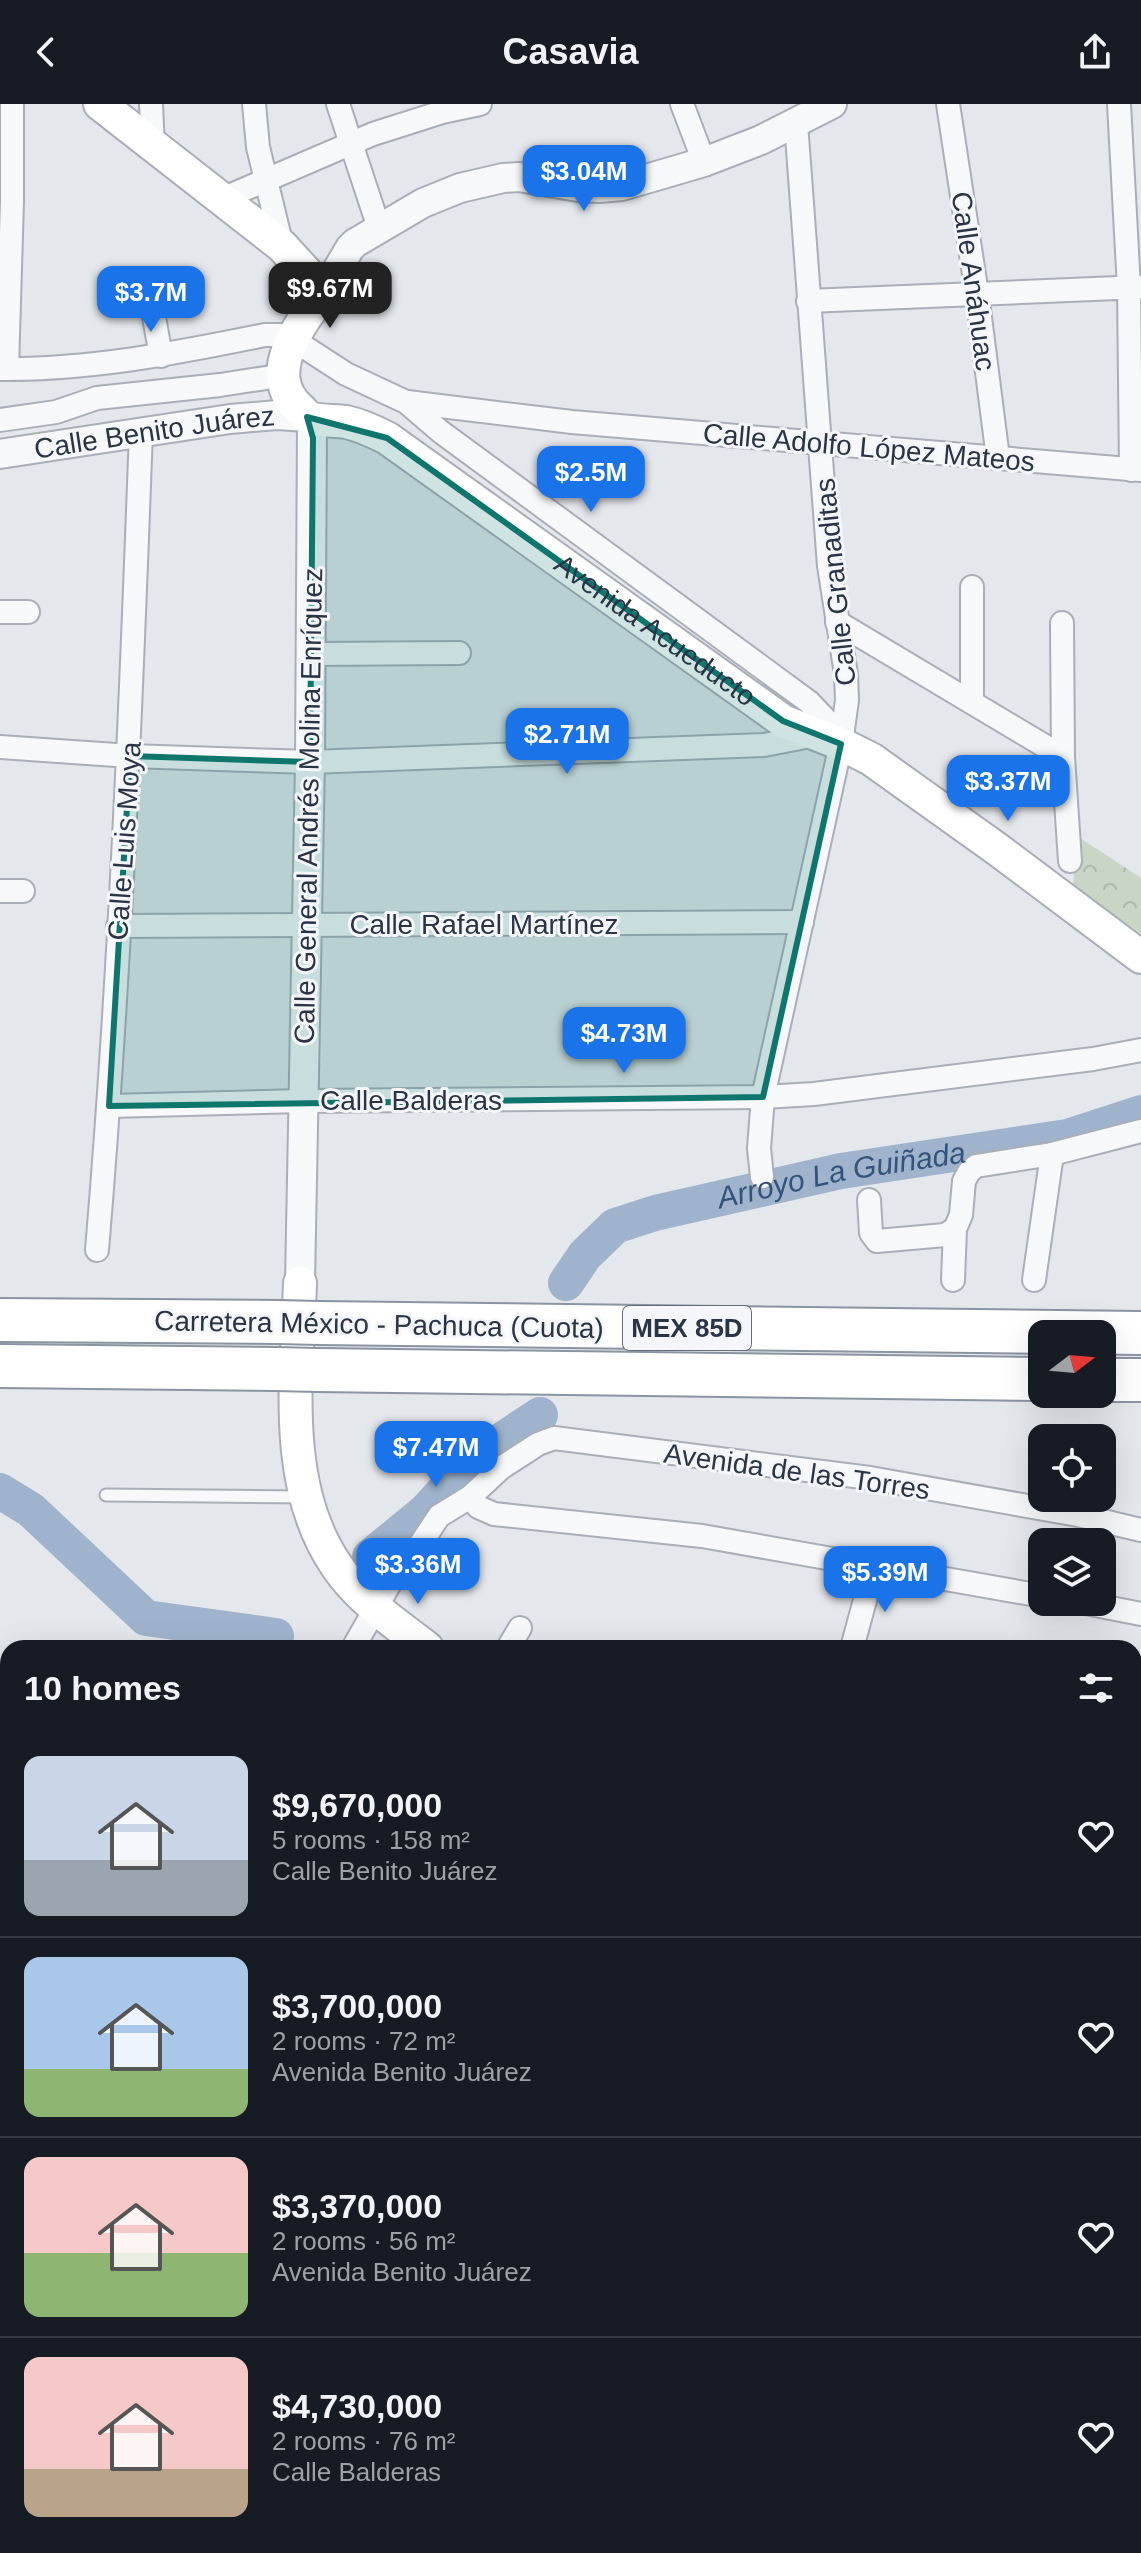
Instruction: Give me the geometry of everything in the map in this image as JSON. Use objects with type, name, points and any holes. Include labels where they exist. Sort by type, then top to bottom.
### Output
[{"type":"highway","name":"Carretera México - Pachuca (Cuota)","points":[[0,1320],[1141,1333]]},
{"type":"highway","name":"Carretera México - Pachuca (Cuota)","points":[[0,1366],[1028,1379]]},
{"type":"highway","points":[[1116,1380],[1141,1380]]},
{"type":"main road","points":[[100,104],[282,246],[324,292],[292,339],[287,350],[285,375]]},
{"type":"main road","name":"Calle General Andrés Molina Enríquez","points":[[285,375],[288,395],[307,417]]},
{"type":"main road","name":"Avenida Acueducto","points":[[307,417],[348,423],[387,438],[783,721],[871,759],[903,781],[1141,957]]},
{"type":"main road","points":[[300,1283],[296,1433],[307,1497],[321,1537],[336,1565],[374,1608],[416,1640]]},
{"type":"street","points":[[0,747],[130,756],[310,762],[829,740],[827,721],[809,702],[441,432],[406,402],[346,374],[292,339],[282,335],[265,335],[161,356],[79,366],[4,369],[12,201],[12,104]]},
{"type":"street","points":[[151,104],[153,148]]},
{"type":"street","points":[[254,104],[258,147],[282,246]]},
{"type":"street","points":[[338,104],[379,228]]},
{"type":"street","points":[[222,199],[387,129],[480,104]]},
{"type":"street","points":[[682,104],[704,162]]},
{"type":"street","points":[[324,292],[350,248],[379,228],[440,195],[503,178],[531,178],[599,188],[645,181],[761,140],[832,104]]},
{"type":"street","name":"Calle Anáhuac","points":[[948,104],[998,458]]},
{"type":"street","points":[[1119,104],[1135,288],[1136,470]]},
{"type":"street","name":"Calle Granaditas","points":[[762,1177],[759,1148],[763,1097],[802,922],[829,740],[847,700],[846,674],[829,566],[796,123]]},
{"type":"street","points":[[808,301],[1135,288]]},
{"type":"street","points":[[150,295],[161,356]]},
{"type":"street","points":[[0,420],[56,412],[97,398],[285,375]]},
{"type":"street","name":"Calle Adolfo López Mateos","points":[[406,402],[572,422],[1136,470]]},
{"type":"street","name":"Calle Benito Juárez","points":[[0,454],[141,431],[255,417],[307,417]]},
{"type":"street","name":"Calle General Andrés Molina Enríquez","points":[[300,1283],[313,438],[307,417]]},
{"type":"street","name":"Calle Luis Moya","points":[[97,1250],[130,756],[141,431]]},
{"type":"street","points":[[972,587],[972,701]]},
{"type":"street","points":[[0,612],[28,612]]},
{"type":"street","points":[[837,622],[1063,757]]},
{"type":"street","points":[[1062,623],[1063,757],[1070,861]]},
{"type":"street","points":[[310,654],[459,653]]},
{"type":"street","name":"Calle Rafael Martínez","points":[[118,926],[802,922]]},
{"type":"street","name":"Calle Balderas","points":[[109,1106],[763,1097],[845,1090],[1141,1050]]},
{"type":"street","points":[[953,1280],[955,1229],[961,1215],[964,1181],[969,1172],[983,1164],[1052,1154],[1141,1131]]},
{"type":"street","points":[[1034,1280],[1052,1154]]},
{"type":"street","points":[[869,1200],[871,1233],[881,1242],[945,1235],[955,1229]]},
{"type":"street","name":"Avenida de las Torres","points":[[357,1640],[374,1608],[439,1516],[470,1497],[501,1468],[538,1444],[554,1438],[870,1478],[1078,1515],[1141,1530]]},
{"type":"street","points":[[470,1497],[478,1507],[494,1514],[702,1536],[1028,1594]]},
{"type":"street","points":[[854,1640],[874,1567]]},
{"type":"street","points":[[1116,1609],[1141,1614]]},
{"type":"street","points":[[513,1640],[520,1628]]},
{"type":"lane","points":[[106,1495],[307,1497]]},
{"type":"highlighted area","points":[[307,417],[387,438],[783,721],[841,744],[763,1097],[109,1106],[130,756],[310,762],[313,438]]},
{"type":"green space","points":[[1077,836],[1141,878],[1141,934],[1073,887]]},
{"type":"waterway","name":"Arroyo La Guiñada","points":[[566,1283],[585,1255],[615,1226],[655,1213],[841,1171],[1067,1137],[1141,1113]]},
{"type":"waterway","points":[[370,1557],[425,1512],[475,1458],[540,1415]]},
{"type":"waterway","points":[[0,1491],[31,1510],[146,1618],[276,1636]]}]
